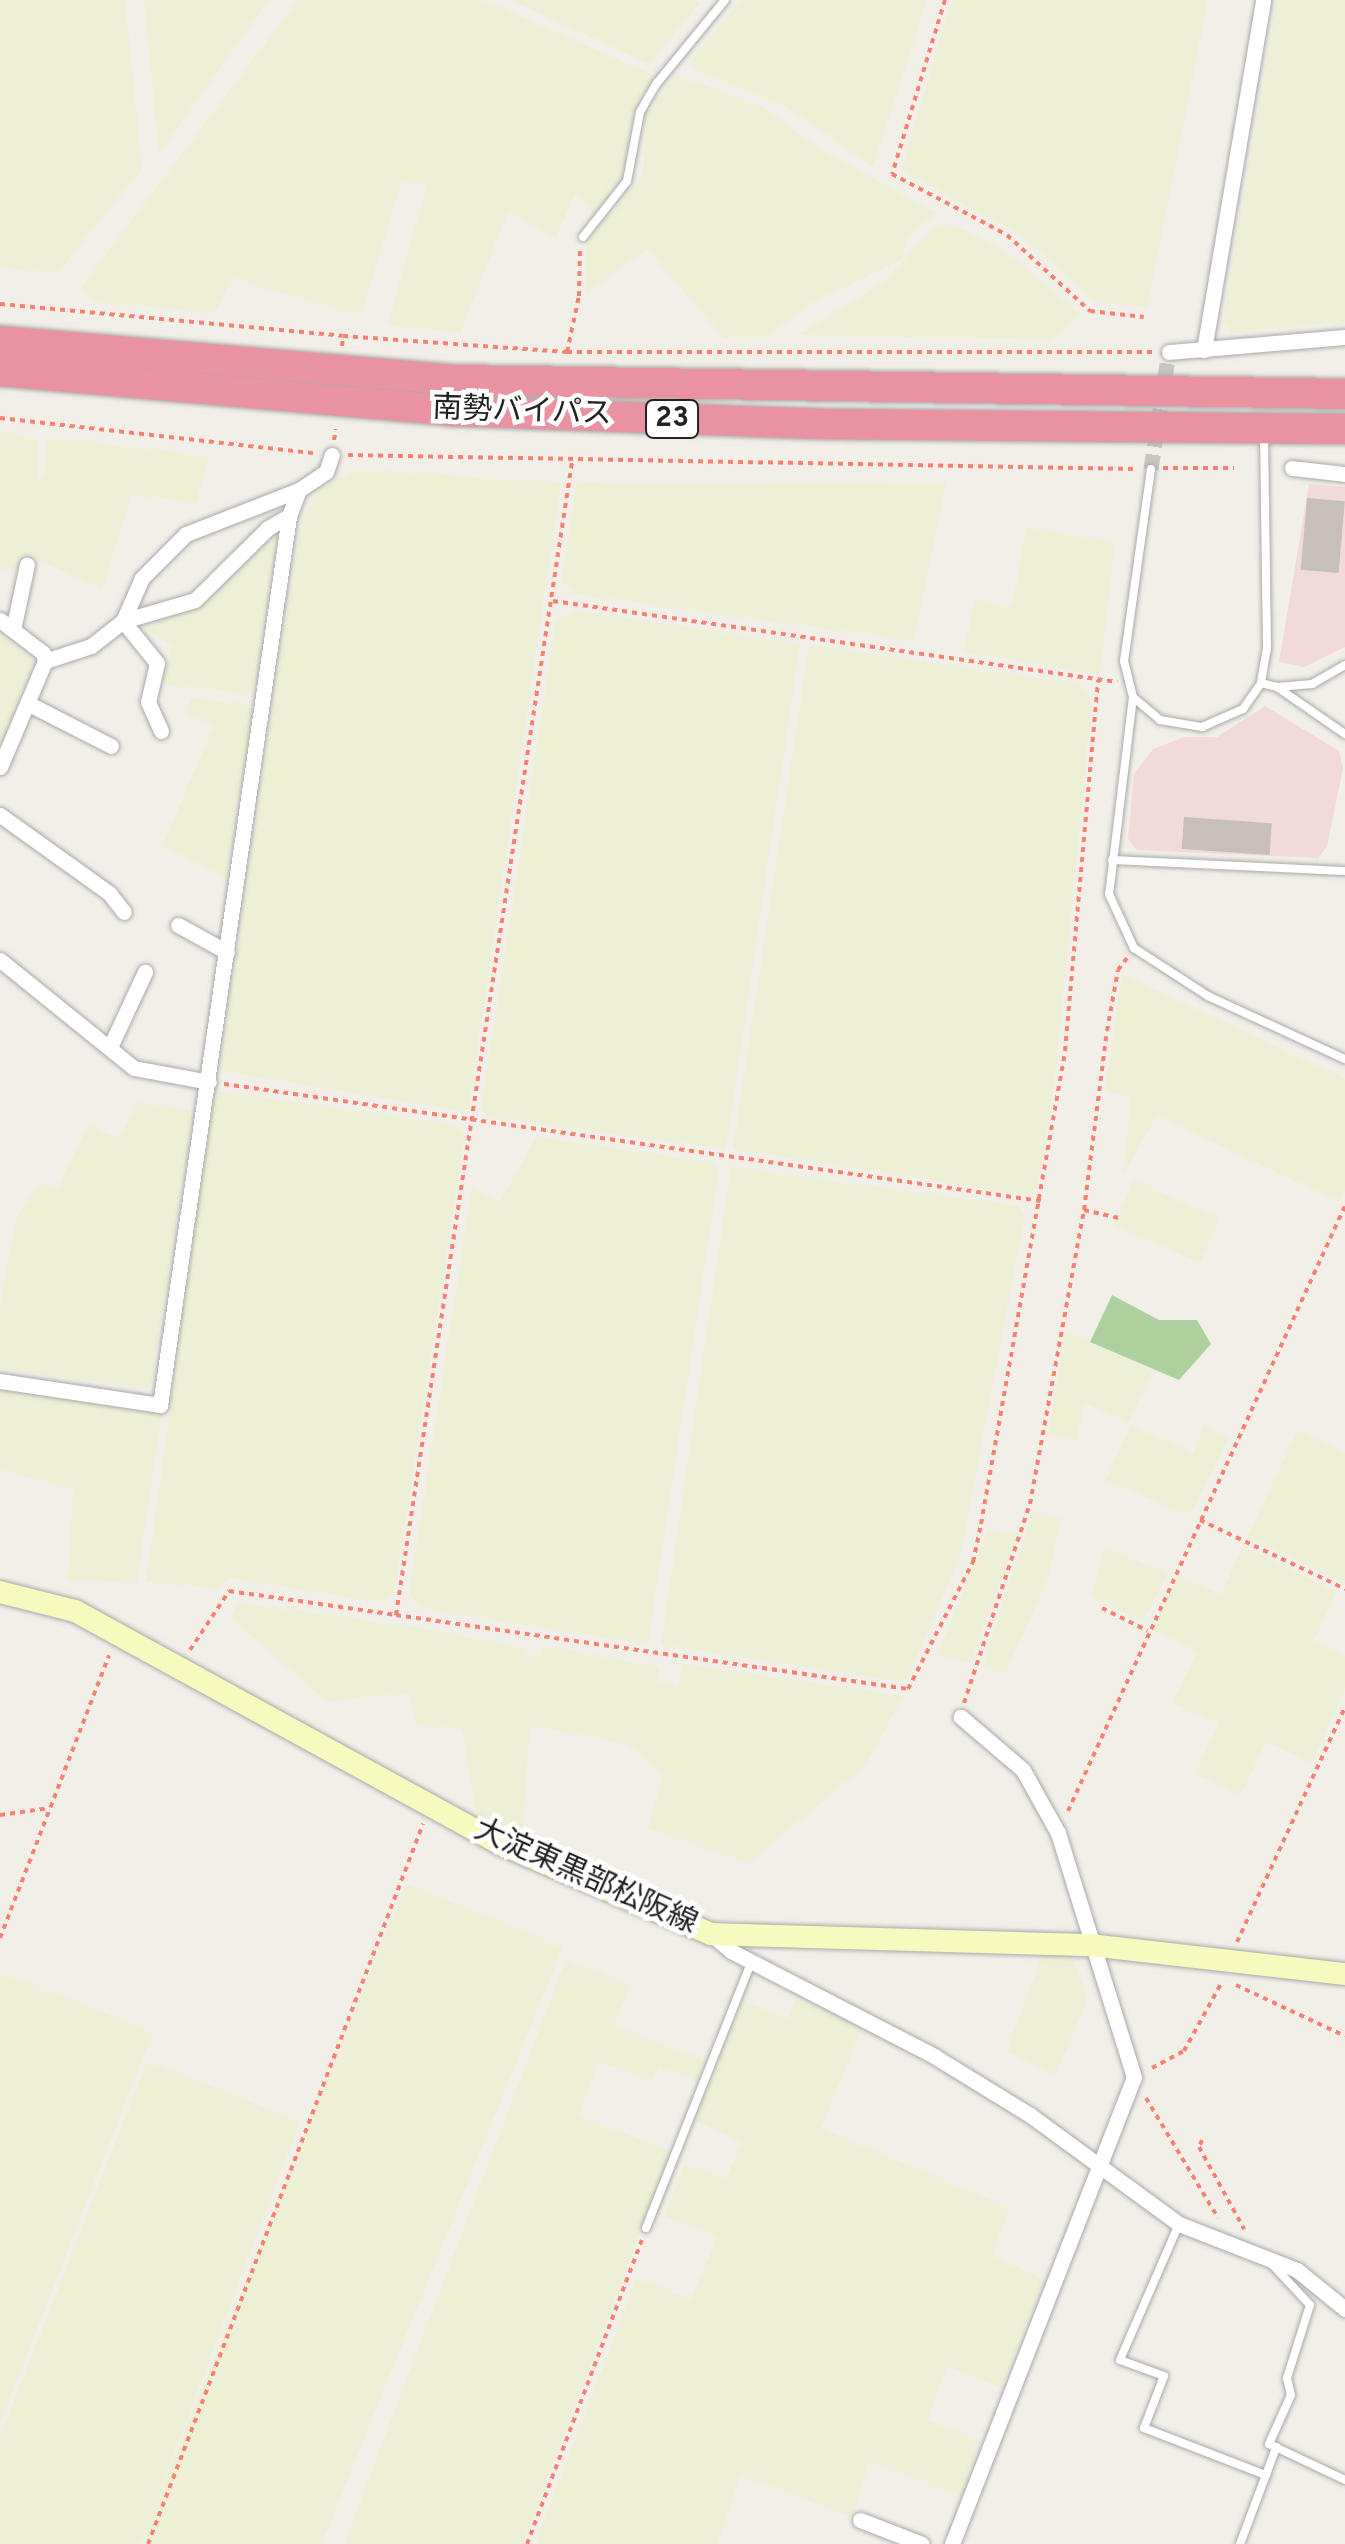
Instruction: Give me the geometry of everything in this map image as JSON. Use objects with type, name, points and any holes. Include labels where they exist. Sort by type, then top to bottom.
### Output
[{"type":"highway","name":"南勢バイパス","points":[[0,341],[456,380],[1335,394]]},
{"type":"highway","name":"南勢バイパス","points":[[0,372],[453,411],[1345,429]]},
{"type":"main road","name":"大淀東黒部松阪線","points":[[0,1592],[75,1611],[430,1806],[611,1896],[711,1934],[1090,1944],[1345,1974]]},
{"type":"street","points":[[1204,350],[1263,0]]},
{"type":"street","points":[[1169,352],[1345,337]]},
{"type":"street","points":[[123,622],[142,578],[186,534],[299,490],[326,472],[332,455]]},
{"type":"street","points":[[1292,468],[1345,474]]},
{"type":"street","points":[[0,1381],[160,1405],[289,516],[299,490]]},
{"type":"street","points":[[44,661],[92,646],[123,622],[195,600],[268,528],[289,516]]},
{"type":"street","points":[[27,564],[7,625],[44,661]]},
{"type":"street","points":[[123,622],[157,663],[148,702],[161,732]]},
{"type":"street","points":[[0,767],[44,661]]},
{"type":"street","points":[[29,704],[111,746]]},
{"type":"street","points":[[0,814],[109,893],[124,912]]},
{"type":"street","points":[[178,924],[228,952]]},
{"type":"street","points":[[0,960],[134,1068],[209,1082]]},
{"type":"street","points":[[110,1047],[146,972]]},
{"type":"street","points":[[952,2544],[1095,2168],[1134,2077],[1058,1833],[1024,1770],[961,1717]]},
{"type":"street","points":[[711,1934],[750,1963],[934,2056],[1030,2115],[1095,2168],[1179,2224],[1231,2249],[1297,2270],[1345,2309]]},
{"type":"street","points":[[860,2520],[922,2544]]},
{"type":"lane","points":[[583,237],[628,181],[640,112],[656,83],[725,0]]},
{"type":"lane","points":[[1290,410],[1335,394]]},
{"type":"lane","points":[[1151,468],[1126,684],[1134,697],[1160,720],[1202,727],[1243,709],[1261,682],[1267,648],[1270,425]]},
{"type":"lane","points":[[1277,687],[1312,684],[1345,664]]},
{"type":"lane","points":[[1261,682],[1277,687],[1345,734]]},
{"type":"lane","points":[[1134,697],[1109,894],[1134,948],[1208,996],[1345,1058]]},
{"type":"lane","points":[[1112,860],[1345,871]]},
{"type":"lane","points":[[646,2228],[750,1963]]},
{"type":"lane","points":[[1179,2224],[1120,2360],[1164,2376],[1144,2428],[1266,2475]]},
{"type":"lane","points":[[1265,2257],[1310,2305],[1288,2378],[1291,2395],[1269,2444],[1345,2480]]},
{"type":"lane","points":[[1240,2544],[1276,2447]]},
{"type":"path","points":[[945,0],[892,174],[1007,236],[1090,310],[1144,318]]},
{"type":"path","points":[[567,352],[583,237]]},
{"type":"path","points":[[0,304],[567,352],[1169,352]]},
{"type":"path","points":[[342,351],[344,336]]},
{"type":"path","points":[[0,418],[332,455],[572,462],[1234,468]]},
{"type":"path","points":[[396,1615],[572,462]]},
{"type":"path","points":[[553,601],[1126,684]]},
{"type":"path","points":[[180,1666],[228,1591],[908,1689],[973,1562],[1041,1201],[1065,1051],[1098,680]]},
{"type":"path","points":[[961,1717],[1030,1504],[1084,1210],[1118,970],[1134,948]]},
{"type":"path","points":[[209,1082],[1041,1201]]},
{"type":"path","points":[[1058,1833],[1345,1206]]},
{"type":"path","points":[[1084,1210],[1120,1218]]},
{"type":"path","points":[[1199,1520],[1345,1589]]},
{"type":"path","points":[[1102,1608],[1148,1631]]},
{"type":"path","points":[[0,1938],[120,1633]]},
{"type":"path","points":[[1231,1961],[1345,1707]]},
{"type":"path","points":[[148,2544],[430,1806]]},
{"type":"path","points":[[0,1814],[50,1808]]},
{"type":"path","points":[[1231,2249],[1134,2077],[1184,2051],[1219,1984],[1234,1973],[1236,1986],[1345,2036]]},
{"type":"path","points":[[1202,2140],[1198,2147],[1238,2221],[1265,2257]]},
{"type":"path","points":[[527,2544],[646,2228]]},
{"type":"shaded area","points":[[1309,484],[1345,487],[1345,647],[1304,667],[1279,662]]},
{"type":"shaded area","points":[[1265,706],[1339,751],[1343,768],[1327,847],[1318,858],[1137,850],[1128,839],[1134,774],[1153,749],[1184,737],[1217,737]]},
{"type":"green space","points":[[0,0],[125,0],[142,169],[57,274],[0,267]]},
{"type":"green space","points":[[144,0],[269,0],[159,154]]},
{"type":"green space","points":[[298,0],[483,0],[654,75],[635,108],[624,173],[609,198],[593,215],[576,192],[556,238],[508,212],[460,334],[388,324],[427,185],[402,180],[361,316],[231,278],[216,312],[95,303],[82,286]]},
{"type":"green space","points":[[510,0],[692,0],[700,3],[649,64]]},
{"type":"green space","points":[[740,0],[927,0],[873,167],[786,107],[694,70],[690,61]]},
{"type":"green space","points":[[952,0],[1208,0],[1147,308],[1094,301],[1022,236],[901,170]]},
{"type":"green space","points":[[1277,0],[1345,0],[1345,322],[1232,333],[1223,321]]},
{"type":"green space","points":[[677,75],[763,107],[817,147],[936,213],[906,240],[902,259],[809,305],[766,338],[724,338],[647,249],[586,294],[586,243],[643,175],[646,114]]},
{"type":"green space","points":[[936,224],[963,229],[1011,255],[1080,314],[1052,340],[798,335],[884,282]]},
{"type":"green space","points":[[0,431],[38,440],[38,478],[44,477],[47,437],[209,456],[196,503],[132,495],[102,589],[29,556],[18,568],[0,569]]},
{"type":"green space","points":[[357,469],[561,483],[468,1112],[220,1071],[301,520],[321,488]]},
{"type":"green space","points":[[577,483],[946,484],[914,641],[573,594],[562,580]]},
{"type":"green space","points":[[1026,527],[1115,542],[1100,674],[964,652],[974,601],[1012,607]]},
{"type":"green space","points":[[277,536],[253,695],[162,684],[172,645],[144,629],[212,599]]},
{"type":"green space","points":[[576,611],[800,644],[726,1149],[487,1116],[481,1109],[556,620]]},
{"type":"green space","points":[[0,635],[34,660],[0,748]]},
{"type":"green space","points":[[809,645],[1079,684],[1092,699],[1054,1089],[1037,1188],[1029,1195],[733,1149]]},
{"type":"green space","points":[[191,698],[253,705],[226,878],[162,846],[214,725],[186,713]]},
{"type":"green space","points":[[1122,974],[1345,1078],[1345,1189],[1339,1202],[1157,1116],[1123,1175],[1131,1096],[1105,1091]]},
{"type":"green space","points":[[215,1091],[457,1125],[465,1133],[395,1590],[383,1603],[230,1578],[218,1589],[146,1581]]},
{"type":"green space","points":[[139,1102],[194,1111],[150,1389],[0,1369],[0,1304],[16,1218],[39,1185],[57,1188],[88,1125],[117,1138]]},
{"type":"green space","points":[[536,1137],[710,1162],[719,1170],[648,1644],[422,1609],[409,1594],[472,1187],[500,1202]]},
{"type":"green space","points":[[731,1167],[1019,1206],[1025,1215],[961,1553],[906,1682],[661,1645]]},
{"type":"green space","points":[[1134,1180],[1220,1218],[1200,1263],[1114,1225]]},
{"type":"green space","points":[[1112,1295],[1159,1320],[1197,1320],[1211,1344],[1179,1380],[1090,1342]]},
{"type":"green space","points":[[1065,1331],[1153,1371],[1128,1422],[1085,1403],[1076,1441],[1048,1434]]},
{"type":"green space","points":[[0,1389],[162,1413],[137,1582],[68,1580],[73,1489],[0,1470]]},
{"type":"green space","points":[[1131,1425],[1193,1453],[1204,1425],[1229,1437],[1190,1516],[1106,1480]]},
{"type":"green space","points":[[1298,1430],[1345,1453],[1345,1583],[1247,1537]]},
{"type":"green space","points":[[1033,1511],[1061,1519],[1048,1579],[1005,1674],[983,1665]]},
{"type":"green space","points":[[987,1531],[1018,1533],[970,1663],[938,1654]]},
{"type":"green space","points":[[1243,1546],[1337,1592],[1314,1640],[1345,1655],[1345,1689],[1312,1763],[1266,1742],[1241,1795],[1195,1774],[1219,1723],[1172,1703],[1197,1652],[1153,1630],[1178,1576],[1221,1594]]},
{"type":"green space","points":[[1105,1547],[1168,1573],[1143,1621],[1091,1597]]},
{"type":"green space","points":[[237,1602],[421,1628],[525,1648],[524,1655],[540,1657],[542,1645],[659,1667],[659,1681],[678,1686],[682,1664],[903,1696],[866,1766],[748,1863],[648,1828],[663,1775],[627,1744],[530,1726],[522,1842],[477,1818],[462,1729],[417,1725],[408,1693],[327,1702],[231,1618]]},
{"type":"green space","points":[[406,1884],[563,1947],[322,2544],[155,2544],[142,2539]]},
{"type":"green space","points":[[1044,1952],[1071,1955],[1088,1998],[1056,2075],[1006,2051]]},
{"type":"green space","points":[[566,1959],[630,1985],[614,2026],[705,2060],[697,2081],[659,2068],[653,2081],[598,2062],[579,2116],[671,2151],[523,2544],[344,2544]]},
{"type":"green space","points":[[0,1972],[153,2032],[0,2424]]},
{"type":"green space","points":[[797,1997],[862,2028],[821,2128],[1010,2208],[992,2255],[1043,2279],[1001,2388],[947,2366],[928,2420],[981,2441],[960,2496],[869,2462],[852,2518],[741,2475],[718,2544],[535,2544],[637,2278],[691,2299],[717,2238],[664,2216],[685,2164],[726,2178],[742,2142],[696,2121],[743,2000],[788,2019]]},
{"type":"green space","points":[[147,2061],[300,2121],[140,2544],[0,2544],[0,2437]]},
{"type":"building","points":[[1307,498],[1345,501],[1339,573],[1301,570]]},
{"type":"building","points":[[1184,817],[1272,823],[1270,855],[1182,849]]},
{"type":"tunnel","points":[[1151,469],[1169,352]]}]
